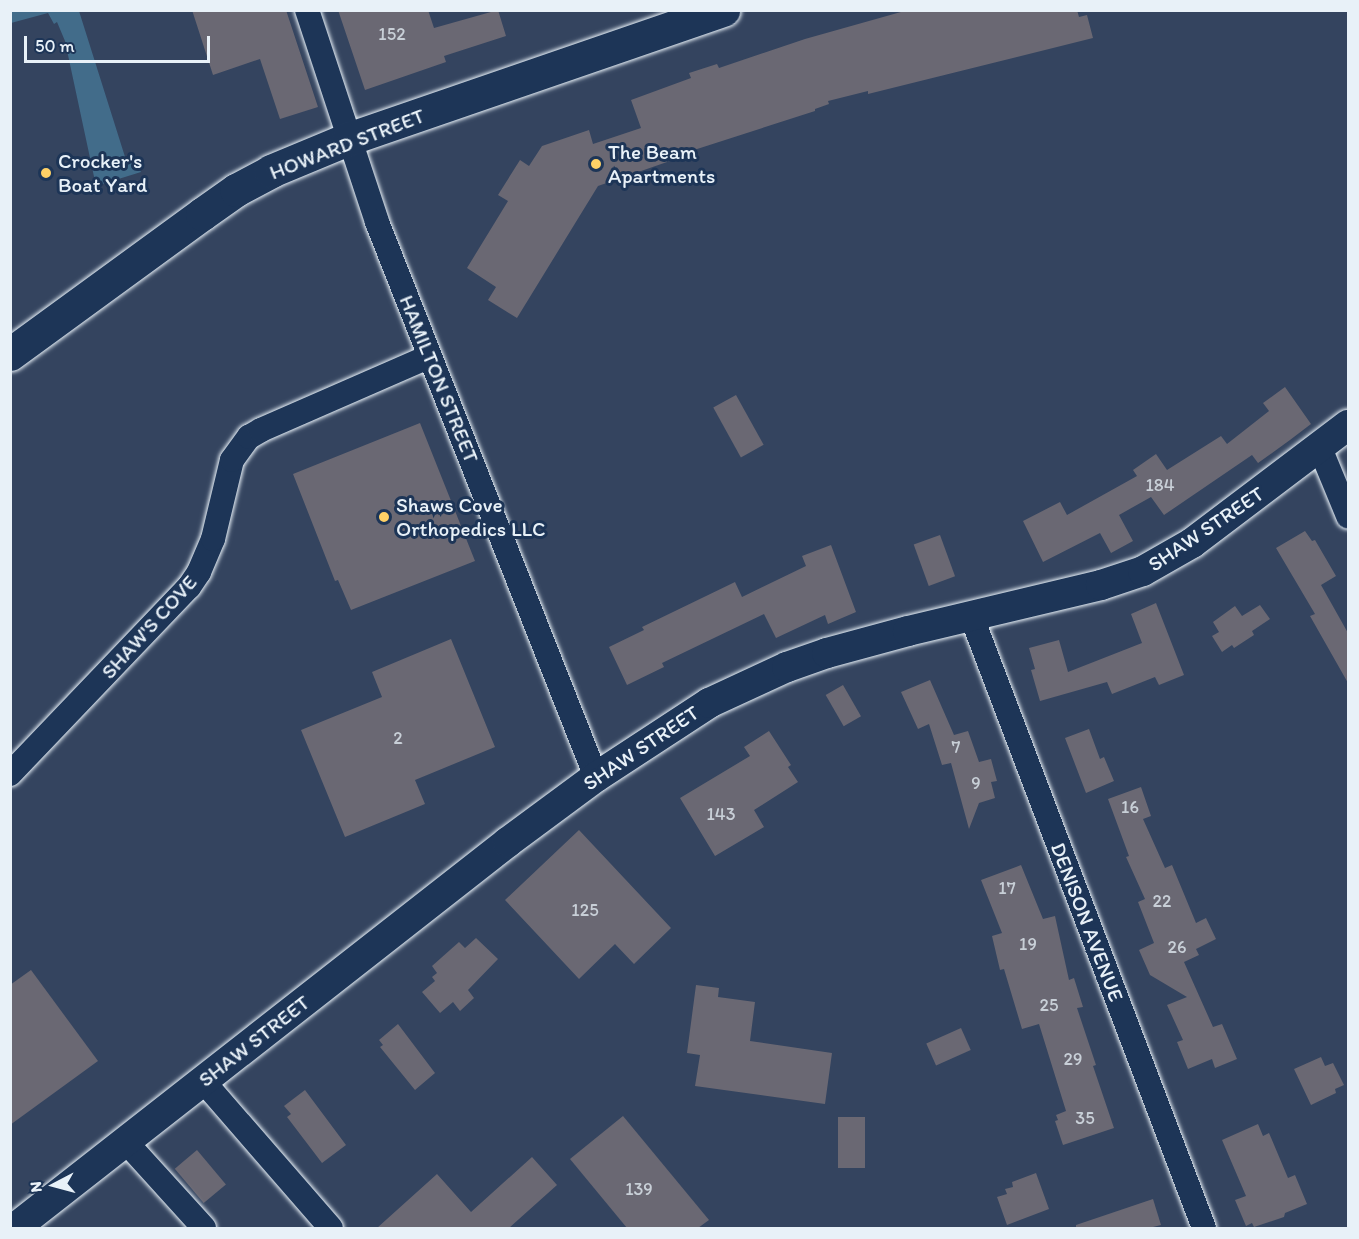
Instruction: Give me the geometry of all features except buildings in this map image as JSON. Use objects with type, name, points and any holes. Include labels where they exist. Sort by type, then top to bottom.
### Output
[{"type":"main road","name":"HOWARD STREET","points":[[10,354],[236,190],[308,154],[723,10]]},
{"type":"street","name":"HAMILTON STREET","points":[[307,10],[377,222],[596,777]]},
{"type":"street","name":"SHAW'S COVE","points":[[10,774],[189,587],[199,572],[213,539],[232,460],[249,437],[430,356]]},
{"type":"street","name":"SHAW STREET","points":[[15,1228],[508,842],[596,777],[709,703],[748,684],[827,653],[971,615],[1101,585],[1163,562],[1231,516],[1348,425]]},
{"type":"street","points":[[1320,448],[1348,516]]},
{"type":"street","name":"DENISON AVENUE","points":[[971,615],[1204,1228]]},
{"type":"street","points":[[203,1081],[331,1228]]},
{"type":"street","points":[[126,1142],[204,1228]]},
{"type":"water","points":[[11,10],[79,11],[126,160],[138,166],[141,172],[96,186],[65,41],[57,22],[54,24],[48,13],[11,23]]},
{"type":"place","name":"The Beam Apartments","points":[[596,164]]},
{"type":"place","name":"Crocker's Boat Yard","points":[[46,173]]},
{"type":"place","name":"Shaws Cove Orthopedics LLC","points":[[384,517]]}]
